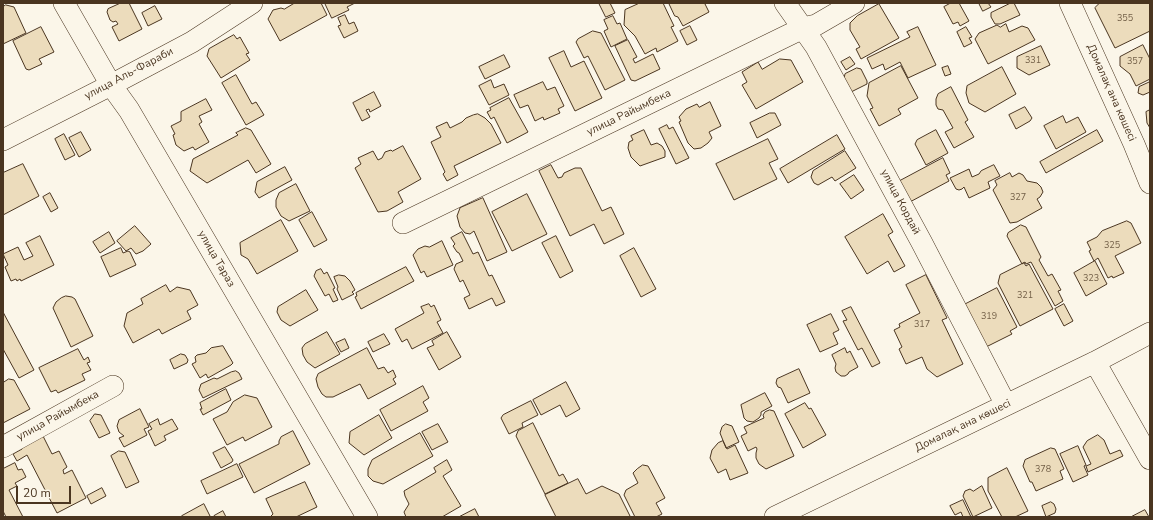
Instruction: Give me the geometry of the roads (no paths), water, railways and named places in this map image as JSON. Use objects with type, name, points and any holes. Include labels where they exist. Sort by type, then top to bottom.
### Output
[{"type":"street","name":"улица Тараз","points":[[64,3],[111,85],[129,110],[367,517]]},
{"type":"street","name":"улица Аль-Фараби","points":[[3,140],[192,42],[252,3]]},
{"type":"street","name":"улица Кордай","points":[[785,3],[816,47],[922,243],[1006,405]]},
{"type":"street","name":"улица Райымбека","points":[[403,222],[803,28],[816,25],[854,3]]},
{"type":"street","name":"Домалақ ана көшесі","points":[[1070,3],[1134,144],[1150,183]]},
{"type":"street","name":"Домалақ ана көшесі","points":[[775,517],[1094,362],[1150,333]]},
{"type":"street","points":[[1094,362],[1150,460]]},
{"type":"street","name":"улица Райымбека","points":[[3,447],[113,386]]}]
